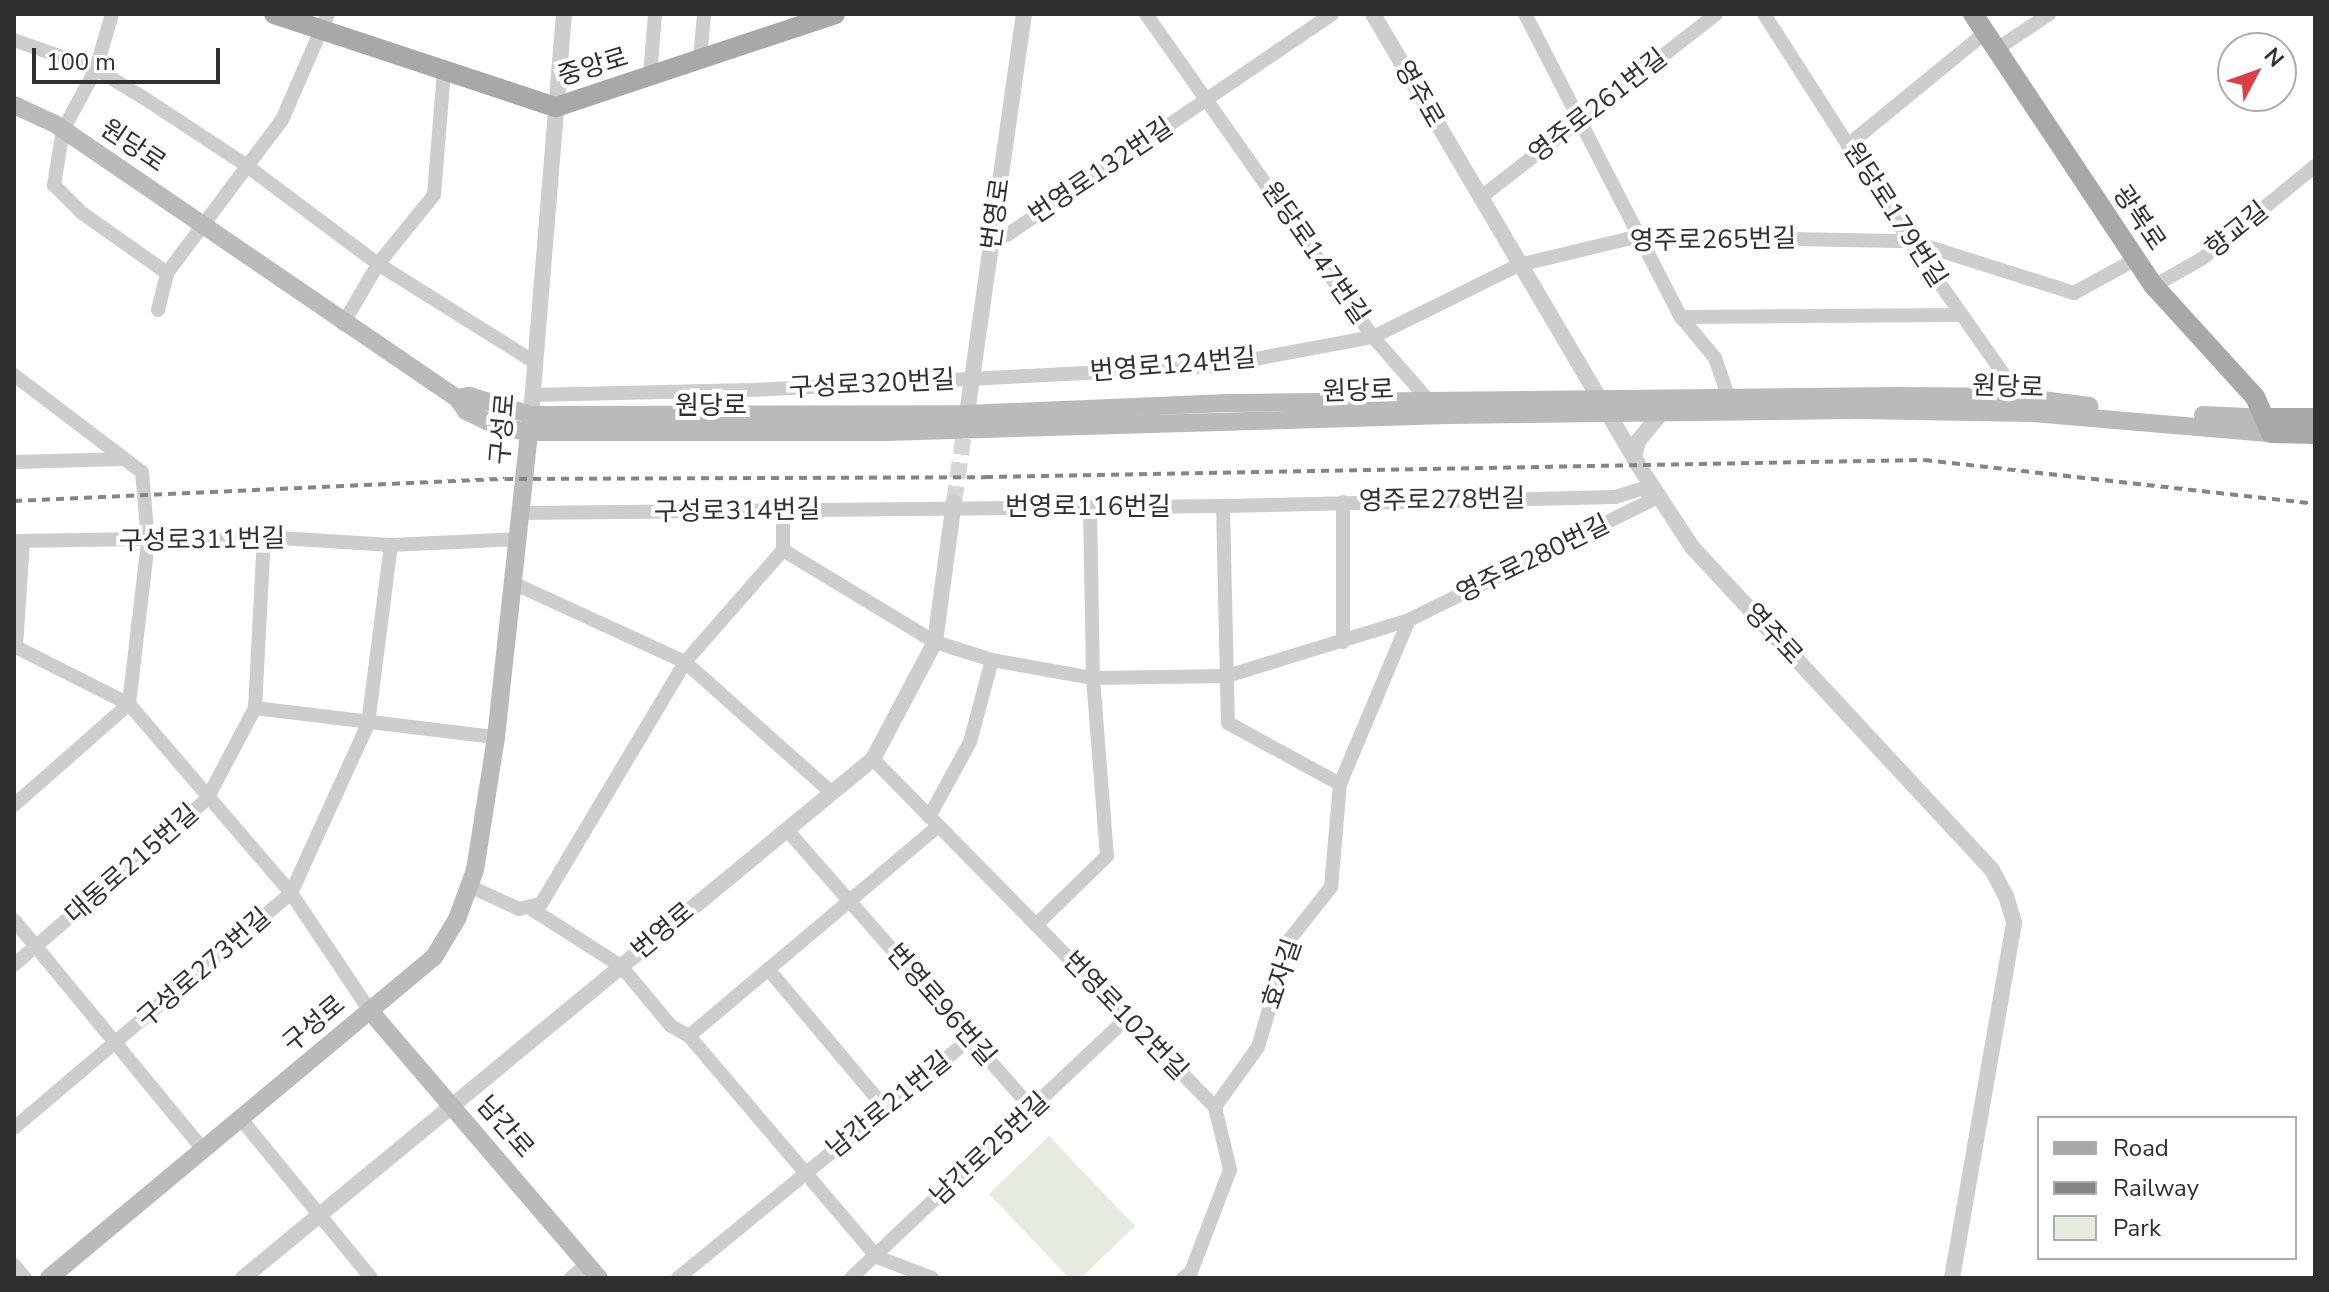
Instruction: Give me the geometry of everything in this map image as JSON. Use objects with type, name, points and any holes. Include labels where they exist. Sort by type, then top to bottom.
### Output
[{"type":"main road","name":"중앙로","points":[[274,14],[325,22],[444,70],[556,107],[826,15]]},
{"type":"main road","name":"광복로","points":[[1973,14],[2154,286],[2241,382],[2269,425]]},
{"type":"main road","name":"원당로","points":[[14,105],[63,130],[343,324],[457,398],[470,396],[530,424],[887,432],[2020,397],[2269,425],[2315,434]]},
{"type":"main road","name":"원당로","points":[[530,424],[1429,401],[1606,408],[1661,414],[1731,405],[2031,413],[2269,425],[2315,418]]},
{"type":"main road","name":"구성로","points":[[49,1278],[434,957],[457,919],[469,886],[496,737],[530,424]]},
{"type":"main road","name":"남간로","points":[[370,1011],[593,1271]]},
{"type":"street","points":[[112,14],[96,69],[63,130],[54,185],[82,213],[167,273]]},
{"type":"street","name":"구성로","points":[[530,424],[564,14]]},
{"type":"street","points":[[650,76],[655,14]]},
{"type":"street","points":[[700,59],[704,14]]},
{"type":"street","name":"번영로","points":[[967,414],[1024,14]]},
{"type":"street","name":"원당로147번길","points":[[1146,14],[1373,337],[1429,401]]},
{"type":"street","name":"번영로132번길","points":[[992,239],[1007,235],[1332,14]]},
{"type":"street","name":"영주로","points":[[1373,14],[1634,458],[1692,547],[1992,870],[2006,896],[2014,923],[1952,1278]]},
{"type":"street","points":[[1525,14],[1681,317],[1704,339],[1731,405]]},
{"type":"street","name":"영주로261번길","points":[[1480,198],[1716,14]]},
{"type":"street","name":"원당로179번길","points":[[1764,14],[1910,241],[2031,413]]},
{"type":"street","points":[[1848,145],[1991,41],[2049,14]]},
{"type":"street","points":[[158,310],[167,273],[200,223],[282,120],[325,22]]},
{"type":"street","name":"구성로","points":[[14,40],[96,69],[247,166],[378,264],[536,363]]},
{"type":"street","points":[[343,324],[378,264],[434,195],[444,70]]},
{"type":"street","name":"향교길","points":[[2154,286],[2203,258],[2315,166]]},
{"type":"street","name":"영주로265번길","points":[[1373,337],[1519,265],[1640,236],[1910,241],[2074,293],[2136,259]]},
{"type":"street","points":[[1681,317],[1961,315]]},
{"type":"street","name":"번영로124번길","points":[[972,378],[1212,367],[1373,337]]},
{"type":"street","points":[[14,375],[142,472],[148,542],[129,704],[14,805]]},
{"type":"street","name":"구성로320번길","points":[[532,395],[972,378]]},
{"type":"street","points":[[1634,458],[1638,441],[1661,414]]},
{"type":"street","points":[[14,462],[125,459]]},
{"type":"street","name":"영주로278번길","points":[[1223,506],[1615,497],[1641,489],[1658,497]]},
{"type":"street","name":"영주로280번길","points":[[783,550],[935,642],[992,660],[1093,678],[1227,676],[1409,620],[1658,497]]},
{"type":"street","points":[[1343,502],[1343,642]]},
{"type":"street","name":"번영로","points":[[243,1278],[873,759],[935,642],[953,505]]},
{"type":"street","name":"구성로314번길","points":[[521,513],[783,511],[953,505]]},
{"type":"street","name":"번영로116번길","points":[[953,505],[1223,506]]},
{"type":"street","points":[[1223,506],[1228,723],[1340,784]]},
{"type":"street","points":[[1036,925],[1107,856],[1093,678],[1090,507]]},
{"type":"street","points":[[533,910],[564,868],[685,662],[783,550],[783,511]]},
{"type":"street","name":"구성로311번길","points":[[19,541],[148,542],[264,537],[391,545],[518,539]]},
{"type":"street","name":"대동로215번길","points":[[14,965],[207,799],[255,708],[264,537]]},
{"type":"street","points":[[19,541],[15,648],[129,704],[207,799],[291,893],[370,1011]]},
{"type":"street","points":[[291,893],[368,724],[391,545]]},
{"type":"street","points":[[513,583],[685,662],[831,792]]},
{"type":"street","name":"효자길","points":[[1215,1107],[1258,1047],[1290,939],[1331,887],[1340,784],[1409,620]]},
{"type":"street","points":[[689,1036],[849,900],[934,821],[970,742],[992,660]]},
{"type":"street","points":[[255,708],[496,737]]},
{"type":"street","name":"번영로102번길","points":[[873,759],[1215,1107]]},
{"type":"street","name":"번영로96번길","points":[[787,830],[1033,1110]]},
{"type":"street","name":"남간로21번길","points":[[469,886],[519,909],[533,910],[621,966],[671,1026],[689,1036],[877,1257],[932,1278]]},
{"type":"street","name":"구성로273번길","points":[[116,1043],[291,893]]},
{"type":"street","name":"구성로273번길","points":[[14,920],[203,1149]]},
{"type":"street","points":[[768,969],[885,1108]]},
{"type":"street","name":"남간로25번길","points":[[851,1278],[877,1257],[1127,1018]]},
{"type":"street","name":"남간로21번길","points":[[678,1278],[971,1038]]},
{"type":"street","points":[[14,1128],[116,1043]]},
{"type":"street","points":[[1183,1278],[1191,1272],[1230,1170],[1215,1107]]},
{"type":"street","points":[[241,1119],[371,1278]]},
{"type":"street","points":[[14,1265],[25,1278]]},
{"type":"street","points":[[571,1278],[593,1271]]},
{"type":"green space","points":[[1049,1136],[1135,1226],[1081,1278],[1069,1278],[989,1194]]},
{"type":"tunnel","points":[[954,502],[966,419]]},
{"type":"railway","points":[[14,501],[505,479],[985,477],[1924,460],[2315,504]]}]
